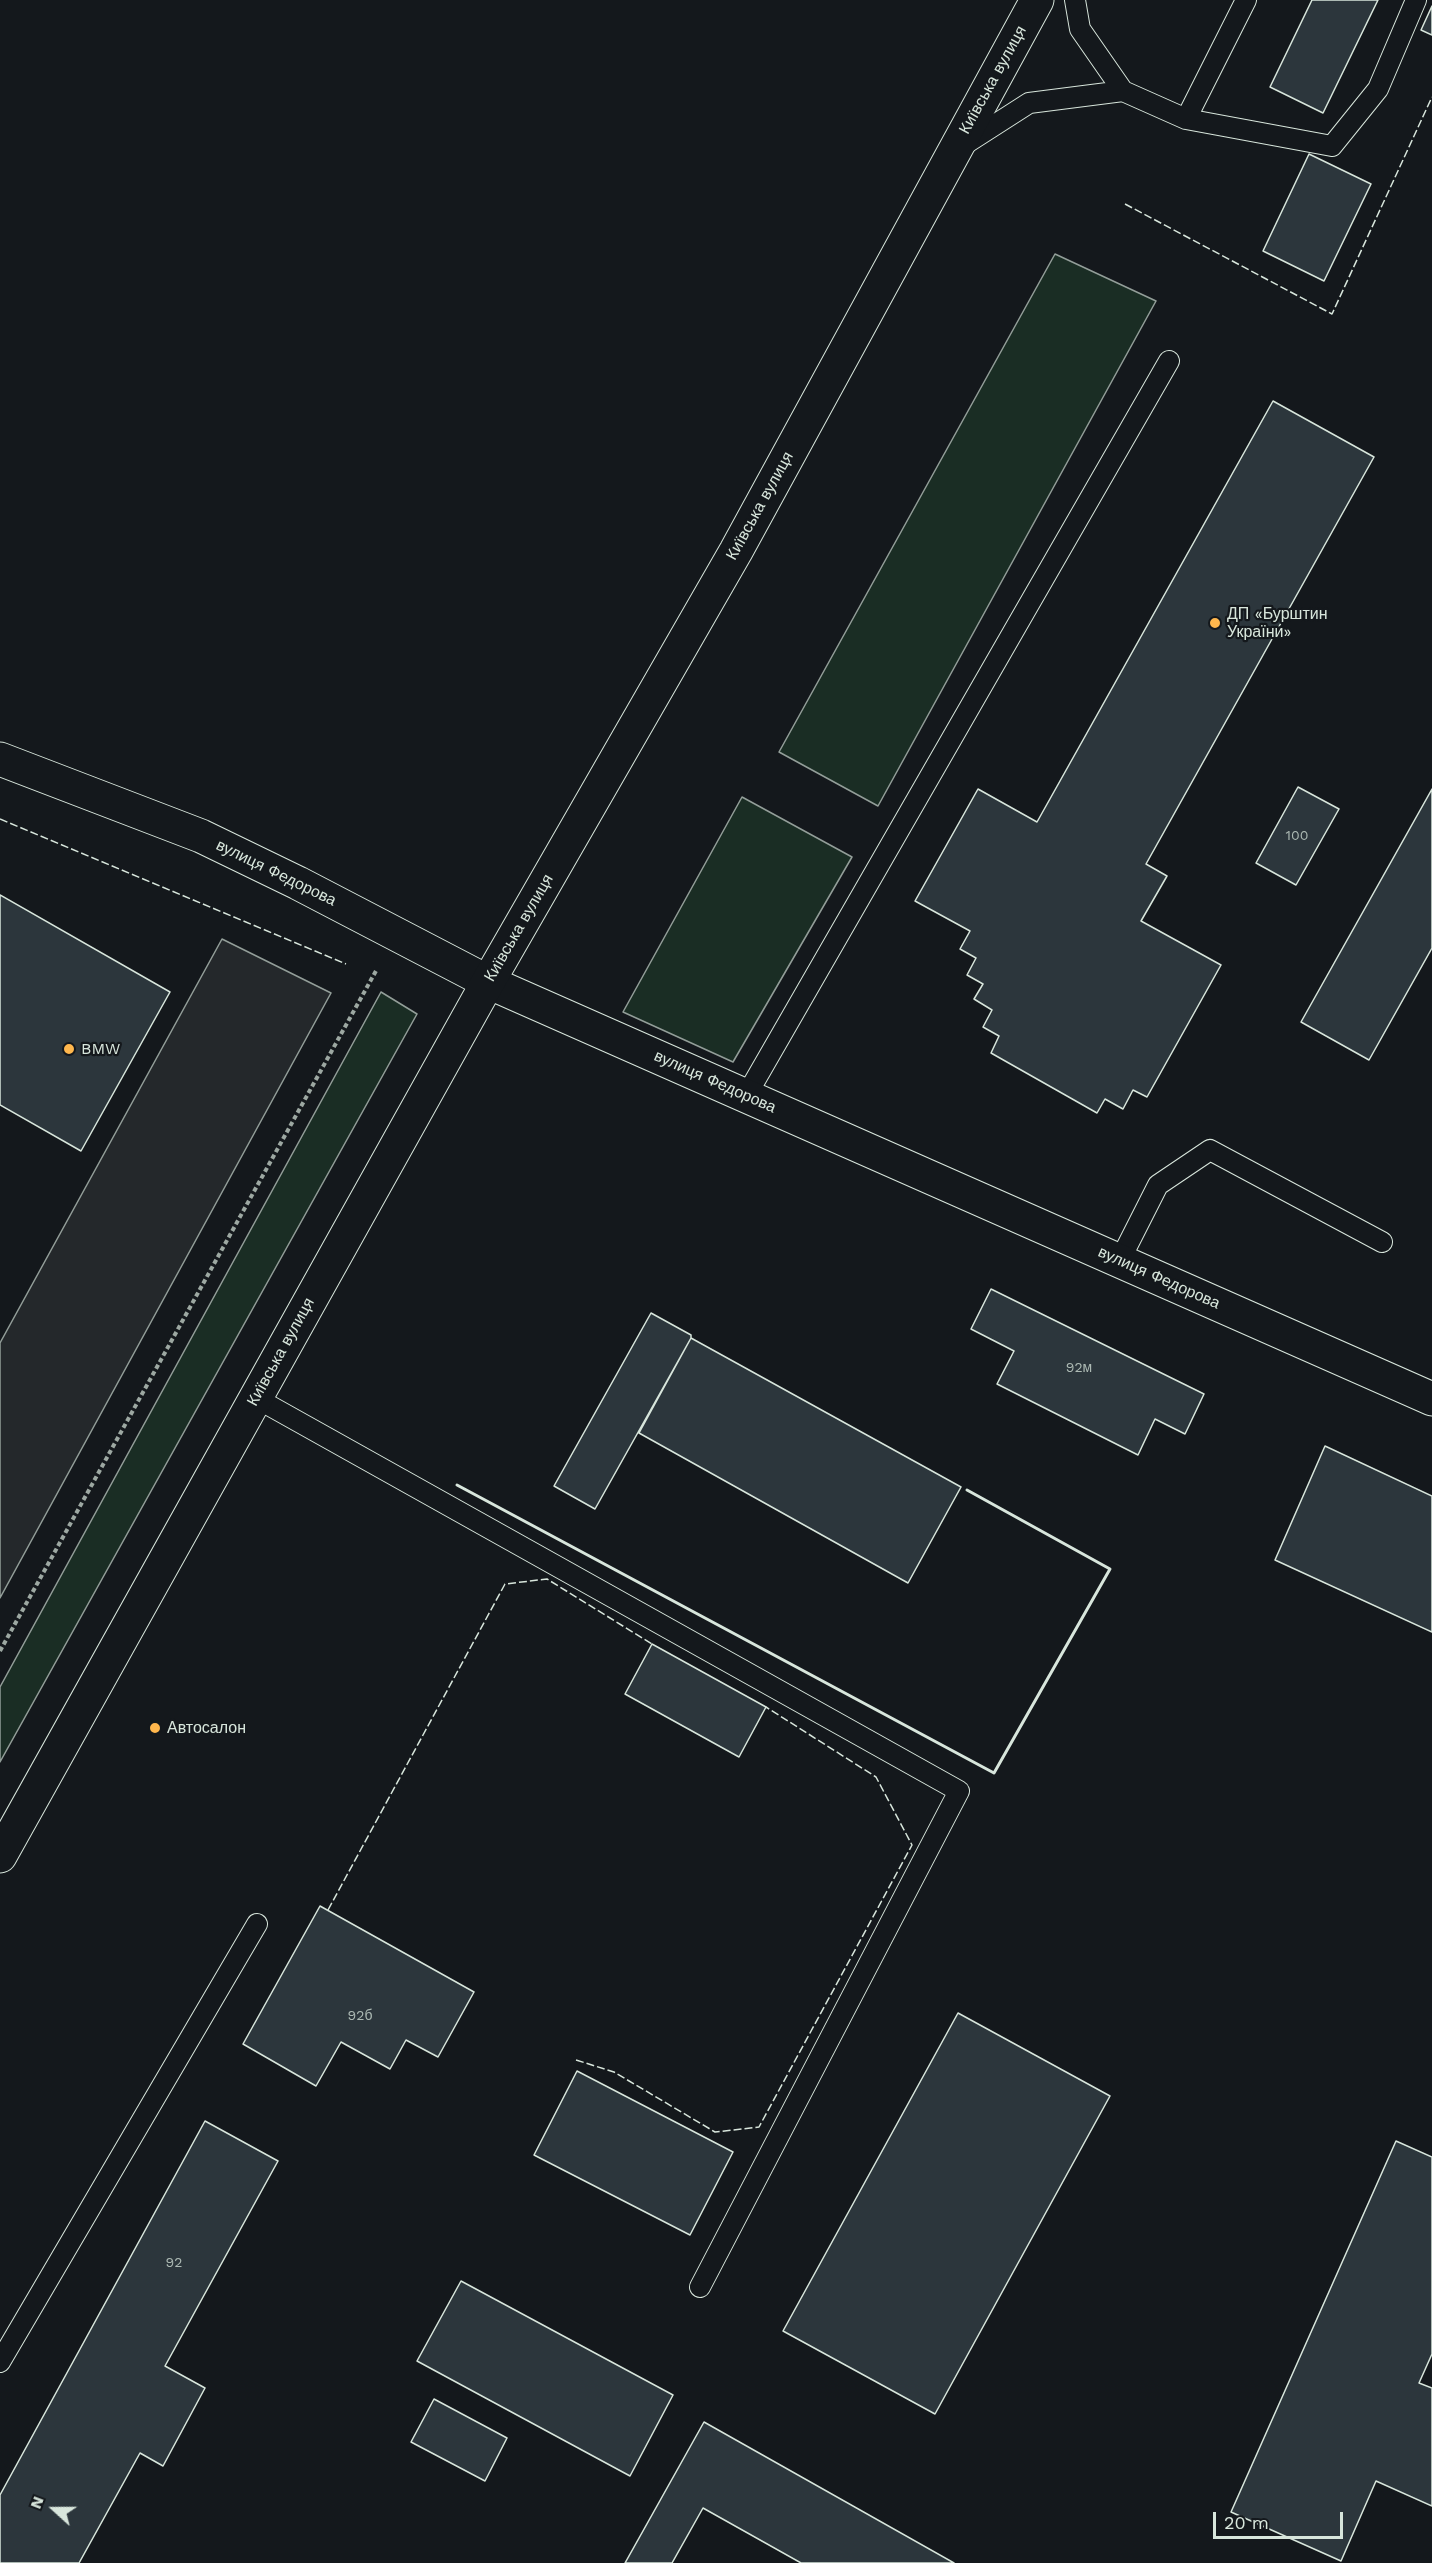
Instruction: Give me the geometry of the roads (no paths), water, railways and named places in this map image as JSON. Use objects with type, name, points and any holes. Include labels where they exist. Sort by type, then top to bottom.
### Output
[{"type":"main road","name":"Київська вулиця","points":[[0,1856],[488,982],[736,550],[1037,0]]},
{"type":"main road","name":"вулиця Федорова","points":[[0,759],[201,836],[298,883],[488,982],[1432,1399]]},
{"type":"lane","points":[[1076,0],[1080,28],[1123,91]]},
{"type":"lane","points":[[1186,119],[1246,0]]},
{"type":"lane","points":[[955,151],[1029,103],[1123,91],[1186,119],[1332,146],[1378,89],[1416,0]]},
{"type":"lane","points":[[746,1096],[1169,361]]},
{"type":"lane","points":[[1120,1260],[1158,1185],[1210,1150],[1382,1242]]},
{"type":"lane","points":[[256,1398],[395,1478],[959,1791],[700,2287]]},
{"type":"lane","points":[[0,2362],[257,1924]]},
{"type":"place","name":"ДП «Бурштин України»","points":[[1215,623]]},
{"type":"place","name":"BMW","points":[[69,1049]]},
{"type":"place","name":"Автосалон","points":[[155,1728]]}]
